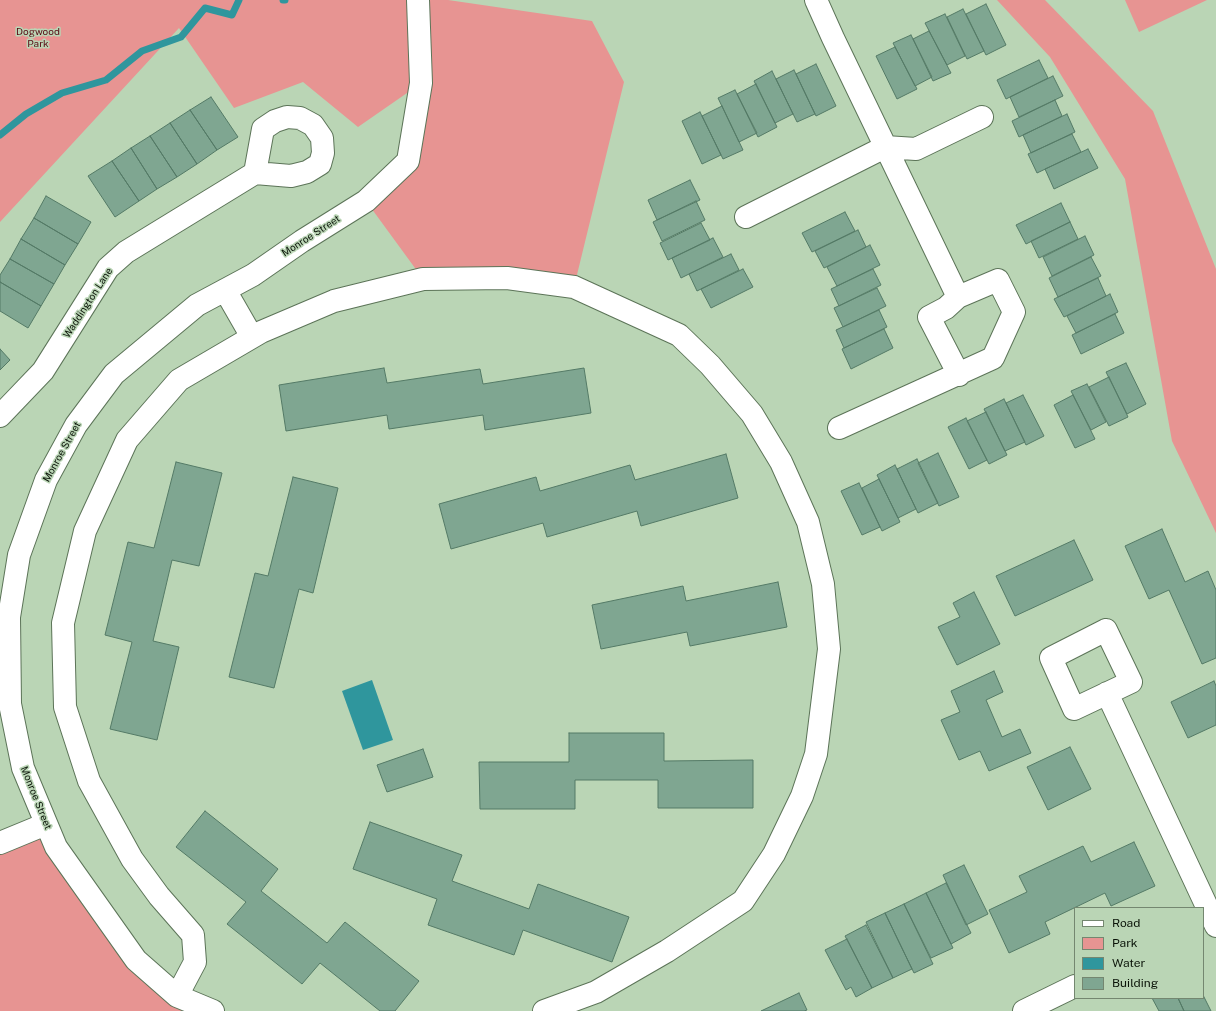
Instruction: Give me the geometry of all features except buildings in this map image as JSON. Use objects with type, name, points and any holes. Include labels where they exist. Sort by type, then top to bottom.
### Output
[{"type":"street","name":"Monroe Street","points":[[214,1011],[177,996],[136,960],[56,847],[23,768],[10,704],[4,616],[7,585],[46,480],[76,425],[114,374],[197,305],[253,275],[302,241],[366,201],[408,160],[421,83],[418,0]]},
{"type":"street","points":[[816,0],[958,298]]},
{"type":"street","points":[[746,217],[885,147],[916,149],[982,117]]},
{"type":"street","name":"Waddington Lane","points":[[0,416],[43,370],[60,346],[108,268],[126,252],[255,173]]},
{"type":"street","points":[[177,996],[196,962],[193,935],[159,896],[132,860],[89,781],[65,707],[63,623],[86,531],[127,440],[179,380],[252,337],[334,301],[423,279],[507,278],[574,287],[679,335],[710,365],[752,414],[781,462],[808,522],[823,584],[829,649],[816,754],[802,796],[774,854],[743,901],[667,951],[596,992],[544,1011]]},
{"type":"street","points":[[839,428],[958,375],[993,358],[1014,312],[998,280],[958,298],[946,308],[929,317],[958,375]]},
{"type":"street","points":[[225,290],[252,337]]},
{"type":"street","points":[[1107,693],[1212,921]]},
{"type":"street","points":[[0,843],[46,824]]},
{"type":"street","points":[[1024,1011],[1074,986]]},
{"type":"green space","name":"Dogwood Park","points":[[0,0],[448,0],[592,21],[624,82],[574,287],[423,279],[366,201],[408,160],[420,84],[358,127],[303,82],[234,108],[179,28],[0,222]]},
{"type":"green space","points":[[997,0],[1045,0],[1153,111],[1216,269],[1216,533],[1172,441],[1125,179],[1050,57]]},
{"type":"green space","points":[[1125,0],[1207,0],[1139,32]]},
{"type":"green space","points":[[46,824],[136,960],[213,1011],[0,1011],[0,843]]},
{"type":"water","points":[[372,680],[393,740],[363,750],[342,691]]},
{"type":"waterway","points":[[0,135],[26,114],[62,93],[106,80],[142,51],[181,37],[205,8],[232,15],[239,0]]}]
